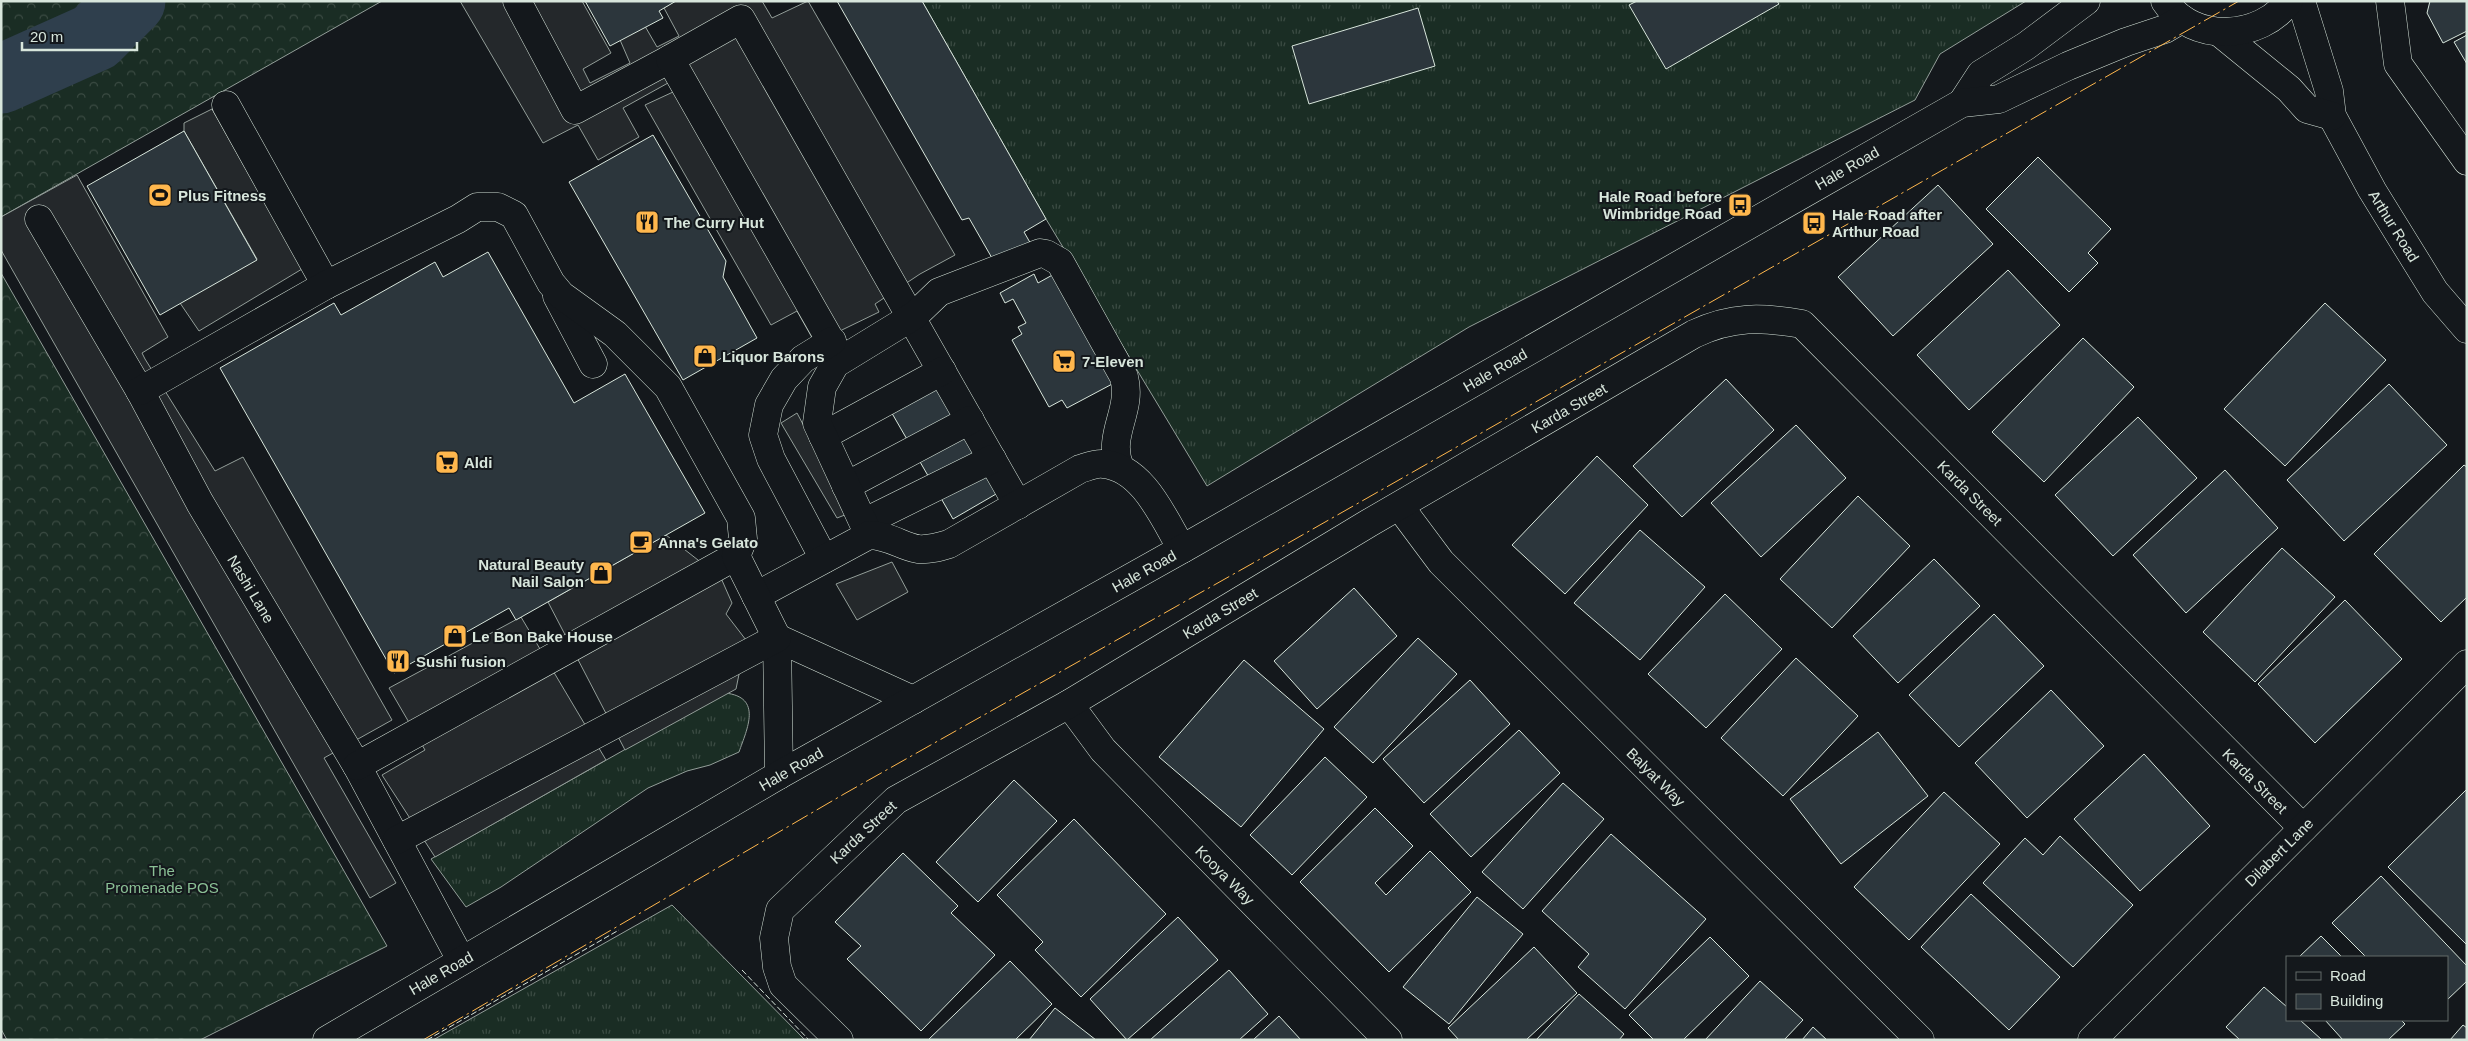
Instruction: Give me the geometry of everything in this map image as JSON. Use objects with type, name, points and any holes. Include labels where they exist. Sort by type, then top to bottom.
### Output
[{"type":"street","points":[[517,1],[575,110],[741,19],[1018,505]]},
{"type":"street","name":"Hale Road","points":[[1962,103],[1981,74],[2026,46],[2086,1]]},
{"type":"street","points":[[2174,10],[2200,28],[2219,32],[2242,31],[2265,23],[2283,9],[2288,1]]},
{"type":"street","name":"Arthur Road","points":[[2300,1],[2329,91],[2332,116],[2372,190],[2435,292],[2467,329]]},
{"type":"street","points":[[2390,1],[2398,64],[2467,161]]},
{"type":"street","name":"Hale Road","points":[[327,1040],[779,775],[1182,549],[1962,103],[1999,99],[2068,66],[2126,42],[2166,29],[2174,10]]},
{"type":"street","points":[[2219,32],[2289,89],[2307,108],[2332,116]]},
{"type":"street","points":[[670,59],[836,350],[835,364],[822,387],[817,423],[867,528],[917,549],[934,549],[949,544],[1080,469],[1102,464],[1120,468],[1136,479],[1182,549]]},
{"type":"street","points":[[226,105],[326,285]]},
{"type":"street","points":[[140,391],[326,285],[458,219],[477,207],[498,207],[514,215],[593,364]]},
{"type":"street","name":"Nashi Lane","points":[[39,219],[140,391],[200,503],[357,766],[461,960]]},
{"type":"street","points":[[824,559],[770,459],[763,435],[769,406],[784,379],[803,359],[878,339],[911,317],[939,292],[1040,253],[1046,254],[1060,262],[1124,377],[1128,396],[1117,436],[1115,456],[1120,468]]},
{"type":"street","points":[[357,766],[736,556],[743,539],[741,518],[668,387],[615,334],[561,295],[551,283]]},
{"type":"street","name":"Karda Street","points":[[838,1040],[782,985],[777,967],[774,938],[780,910],[896,800],[1069,704],[1400,506],[1710,326],[1732,320],[1761,318],[1802,324],[2303,828]]},
{"type":"street","points":[[823,436],[942,371]]},
{"type":"street","points":[[846,486],[970,420]]},
{"type":"street","points":[[756,596],[824,559],[867,528],[992,458]]},
{"type":"street","name":"Balyat Way","points":[[1400,506],[1441,562],[1920,1040]]},
{"type":"street","points":[[736,556],[776,638],[779,775]]},
{"type":"street","points":[[776,638],[913,700]]},
{"type":"street","points":[[397,840],[776,638]]},
{"type":"street","name":"Dilabert Lane","points":[[2092,1040],[2467,664]]},
{"type":"street","name":"Kooya Way","points":[[1069,704],[1103,750],[1388,1040]]},
{"type":"green space","points":[[1,1],[382,1],[1,217]]},
{"type":"green space","points":[[922,1],[2026,1],[1940,54],[1915,100],[1469,327],[1207,486],[1046,219]]},
{"type":"green space","name":"The Promenade POS","points":[[1,273],[387,946],[200,1040],[7,1040],[1,1029]]},
{"type":"green space","points":[[725,693],[737,696],[748,707],[749,715],[746,734],[739,752],[648,788],[501,887],[466,907],[431,859]]},
{"type":"green space","points":[[672,905],[805,1040],[433,1040]]},
{"type":"shaded area","points":[[460,1],[582,1],[611,53],[583,69],[590,83],[630,63],[617,33],[642,21],[657,47],[679,36],[664,8],[675,1],[762,1],[772,18],[808,1],[955,255],[920,274],[875,304],[879,312],[815,343],[797,311],[771,325],[645,105],[673,92],[668,83],[623,108],[639,137],[598,160],[578,125],[543,143]]},
{"type":"shaded area","points":[[212,109],[302,269],[199,331],[180,303],[257,259],[184,131],[184,123]]},
{"type":"shaded area","points":[[77,175],[168,337],[142,353],[145,359],[215,471],[243,457],[392,720],[324,758],[396,883],[370,898],[1,250],[1,217]]},
{"type":"shaded area","points":[[797,413],[850,513],[837,518],[781,423]]},
{"type":"shaded area","points":[[666,535],[721,578],[732,603],[726,614],[746,640],[736,689],[625,750],[548,602]]},
{"type":"shaded area","points":[[892,562],[908,592],[857,620],[836,584]]},
{"type":"shaded area","points":[[521,617],[606,760],[435,857],[382,775],[425,750],[389,688]]},
{"type":"building","points":[[585,1],[676,1],[659,11],[663,18],[610,46]]},
{"type":"building","points":[[837,1],[922,1],[1046,219],[1024,232],[1040,260],[1004,279],[969,218],[962,220]]},
{"type":"building","points":[[1637,1],[1777,1],[1779,4],[1666,69],[1629,5]]},
{"type":"building","points":[[2430,1],[2467,1],[2467,31],[2443,43],[2427,13]]},
{"type":"building","points":[[1418,8],[1435,66],[1309,104],[1292,46]]},
{"type":"building","points":[[2467,35],[2467,64],[2454,42]]},
{"type":"building","points":[[184,131],[257,260],[160,315],[87,186]]},
{"type":"building","name":"The Curry Hut","points":[[653,135],[726,261],[723,277],[757,338],[683,380],[569,182]]},
{"type":"building","points":[[2038,157],[2111,229],[2088,253],[2098,263],[2069,292],[1986,209]]},
{"type":"building","points":[[1938,185],[1993,244],[1893,336],[1838,277]]},
{"type":"building","points":[[488,252],[574,403],[625,374],[705,513],[516,620],[509,608],[394,673],[220,368],[334,303],[341,315],[435,262],[443,277]]},
{"type":"building","points":[[2008,270],[2060,325],[1969,410],[1917,355]]},
{"type":"building","name":"7-Eleven","points":[[1056,273],[1116,382],[1067,408],[1062,400],[1049,407],[1012,340],[1022,334],[1018,327],[1026,323],[1013,299],[1005,303],[1000,293],[1034,274],[1038,283]]},
{"type":"building","points":[[2325,303],[2386,360],[2285,466],[2224,409]]},
{"type":"building","points":[[2083,338],[2134,387],[2044,482],[1992,432]]},
{"type":"building","points":[[932,368],[1003,490],[953,519],[882,396]]},
{"type":"building","points":[[1726,379],[1774,430],[1682,517],[1633,466]]},
{"type":"building","points":[[2389,384],[2447,445],[2344,541],[2287,480]]},
{"type":"building","points":[[2138,417],[2197,478],[2113,556],[2055,495]]},
{"type":"building","points":[[1796,425],[1846,478],[1761,557],[1711,503]]},
{"type":"building","points":[[1597,456],[1648,505],[1565,594],[1512,545]]},
{"type":"building","points":[[2464,465],[2467,467],[2467,597],[2441,622],[2374,554]]},
{"type":"building","points":[[2225,470],[2278,528],[2186,613],[2133,555]]},
{"type":"building","points":[[1858,496],[1910,546],[1832,628],[1780,579]]},
{"type":"building","points":[[1640,530],[1705,587],[1640,660],[1574,603]]},
{"type":"building","points":[[2282,548],[2335,597],[2255,682],[2203,632]]},
{"type":"building","points":[[1934,559],[1980,606],[1898,683],[1853,636]]},
{"type":"building","points":[[1354,588],[1397,636],[1317,709],[1274,661]]},
{"type":"building","points":[[1725,594],[1782,649],[1706,728],[1648,674]]},
{"type":"building","points":[[2345,600],[2402,659],[2315,743],[2258,684]]},
{"type":"building","points":[[1994,614],[2044,666],[1959,747],[1909,695]]},
{"type":"building","points":[[1418,638],[1457,674],[1373,763],[1334,727]]},
{"type":"building","points":[[1796,658],[1858,716],[1783,796],[1721,738]]},
{"type":"building","points":[[1244,660],[1324,729],[1241,827],[1159,757]]},
{"type":"building","points":[[1470,680],[1510,724],[1424,803],[1383,759]]},
{"type":"building","points":[[2051,690],[2104,746],[2027,818],[1975,763]]},
{"type":"building","points":[[1519,730],[1560,773],[1471,857],[1430,814]]},
{"type":"building","points":[[1878,732],[1928,796],[1841,864],[1790,799]]},
{"type":"building","points":[[2144,754],[2210,826],[2140,891],[2074,819]]},
{"type":"building","points":[[1325,757],[1367,797],[1292,875],[1250,835]]},
{"type":"building","points":[[1014,780],[1057,821],[978,902],[936,862]]},
{"type":"building","points":[[1563,783],[1604,819],[1523,909],[1482,872]]},
{"type":"building","points":[[2467,789],[2467,945],[2388,867]]},
{"type":"building","points":[[1944,792],[2000,844],[1909,940],[1854,887]]},
{"type":"building","points":[[1375,808],[1413,846],[1375,883],[1386,895],[1430,851],[1471,892],[1389,972],[1300,882]]},
{"type":"building","points":[[1074,819],[1166,914],[1081,997],[1035,950],[1043,942],[997,895]]},
{"type":"building","points":[[1611,834],[1706,919],[1625,1009],[1578,967],[1589,954],[1542,911]]},
{"type":"building","points":[[2060,836],[2133,905],[2073,967],[1983,883],[2025,838],[2043,855]]},
{"type":"building","points":[[903,853],[958,906],[951,913],[995,955],[921,1031],[847,959],[861,946],[835,922]]},
{"type":"building","points":[[2381,876],[2467,966],[2467,981],[2448,999],[2448,956],[2365,956],[2332,923]]},
{"type":"building","points":[[1971,894],[2060,977],[2009,1030],[1921,947]]},
{"type":"building","points":[[1477,897],[1523,934],[1449,1024],[1403,987]]},
{"type":"building","points":[[1178,917],[1218,960],[1127,1040],[1090,999]]},
{"type":"building","points":[[2321,936],[2341,956],[2300,956]]},
{"type":"building","points":[[1710,937],[1749,976],[1683,1040],[1654,1040],[1629,1015]]},
{"type":"building","points":[[1534,947],[1577,993],[1526,1040],[1459,1040],[1448,1028]]},
{"type":"building","points":[[1010,961],[1052,1004],[1015,1040],[928,1040]]},
{"type":"building","points":[[1229,970],[1268,1014],[1239,1040],[1150,1040]]},
{"type":"building","points":[[1760,981],[1803,1020],[1784,1040],[1705,1040]]},
{"type":"building","points":[[2264,987],[2286,1006],[2286,1021],[2301,1021],[2322,1040],[2240,1040],[2226,1027]]},
{"type":"building","points":[[1579,994],[1624,1034],[1619,1040],[1536,1040]]},
{"type":"building","points":[[1055,1008],[1096,1040],[1029,1040]]},
{"type":"building","points":[[1279,1016],[1301,1040],[1253,1040]]},
{"type":"building","points":[[2326,1021],[2402,1021],[2405,1024],[2388,1040],[2343,1040]]},
{"type":"building","points":[[2463,1025],[2467,1028],[2467,1040],[2450,1040]]},
{"type":"building","points":[[1813,1027],[1827,1040],[1802,1040]]},
{"type":"waterway","points":[[1,79],[95,37],[131,1]]},
{"type":"fence","points":[[427,1040],[619,930]]},
{"type":"fence","points":[[742,970],[809,1040]]},
{"type":"power","points":[[423,1040],[844,794],[2239,1]]},
{"type":"place","name":"Plus Fitness","points":[[160,195]]},
{"type":"place","name":"Hale Road before Wimbridge Road","points":[[1740,205]]},
{"type":"place","name":"The Curry Hut","points":[[647,222]]},
{"type":"place","name":"Hale Road after Arthur Road","points":[[1814,223]]},
{"type":"place","name":"Liquor Barons","points":[[705,356]]},
{"type":"place","name":"7-Eleven","points":[[1064,361]]},
{"type":"place","name":"Aldi","points":[[447,462]]},
{"type":"place","name":"Anna's Gelato","points":[[641,542]]},
{"type":"place","name":"Natural Beauty Nail Salon","points":[[601,573]]},
{"type":"place","name":"Le Bon Bake House","points":[[455,636]]},
{"type":"place","name":"Sushi fusion","points":[[398,661]]}]
